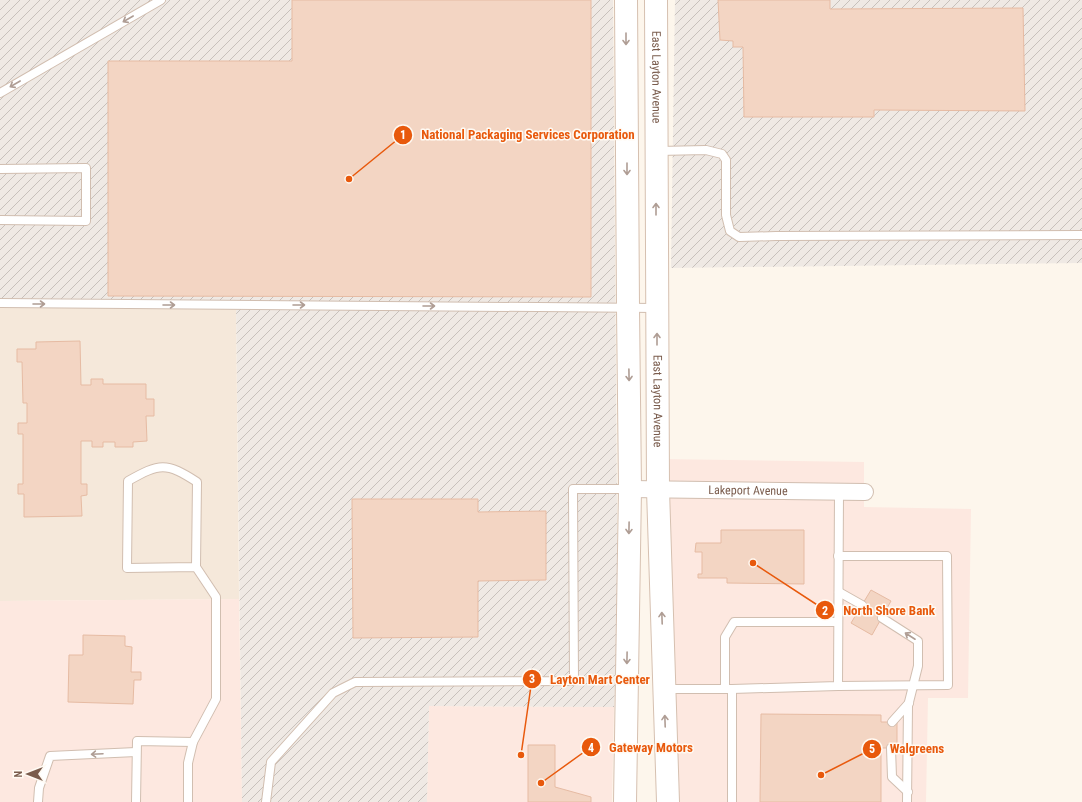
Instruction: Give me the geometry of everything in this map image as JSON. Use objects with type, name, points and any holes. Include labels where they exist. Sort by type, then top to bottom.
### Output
[{"type":"main road","points":[[624,802],[630,489],[626,0]]},
{"type":"main road","name":"East Layton Avenue","points":[[656,0],[658,490],[668,802]]},
{"type":"street","name":"Lakeport Avenue","points":[[630,489],[865,492]]},
{"type":"lane","points":[[0,93],[161,0]]},
{"type":"lane","points":[[656,151],[706,150],[722,154],[726,160],[726,215],[730,231],[739,237],[1082,235]]},
{"type":"lane","points":[[0,169],[86,168],[86,221],[0,220]]},
{"type":"lane","points":[[0,303],[657,308]]},
{"type":"lane","points":[[188,802],[188,763],[193,742],[216,699],[216,597],[196,567],[197,482],[181,472],[165,466],[147,470],[128,481],[127,568],[196,567]]},
{"type":"lane","points":[[266,802],[271,762],[333,693],[355,682],[574,681],[572,489],[630,489]]},
{"type":"lane","points":[[838,686],[839,492]]},
{"type":"lane","points":[[664,689],[948,684],[947,556],[838,556]]},
{"type":"lane","points":[[839,592],[862,605]]},
{"type":"lane","points":[[882,618],[918,641],[918,666],[909,703],[907,802]]},
{"type":"lane","points":[[732,802],[725,637],[734,622],[838,622]]},
{"type":"lane","points":[[892,722],[909,703]]},
{"type":"lane","points":[[136,802],[137,741],[193,742]]},
{"type":"lane","points":[[891,748],[892,777],[908,792]]},
{"type":"lane","points":[[38,802],[38,788],[50,756],[136,752]]},
{"type":"shaded area","points":[[0,0],[613,0],[618,638],[614,707],[429,706],[427,802],[242,802],[236,306],[0,306]]},
{"type":"shaded area","points":[[675,0],[1082,0],[1082,263],[671,268]]},
{"type":"shaded area","points":[[236,305],[239,599],[0,601],[0,306]]},
{"type":"shaded area","points":[[660,459],[864,462],[864,507],[971,509],[968,698],[928,698],[926,802],[668,802]]},
{"type":"shaded area","points":[[239,599],[242,802],[0,802],[0,601]]},
{"type":"shaded area","points":[[429,706],[614,707],[612,802],[427,802]]},
{"type":"building","points":[[292,0],[591,0],[591,297],[108,296],[108,61],[292,61]]},
{"type":"building","points":[[718,0],[830,0],[830,9],[1023,8],[1025,111],[874,110],[874,117],[744,117],[743,47],[733,47],[733,41],[720,40]]},
{"type":"building","points":[[80,341],[81,385],[91,385],[91,379],[103,379],[103,384],[146,384],[146,399],[154,399],[154,416],[146,416],[147,441],[133,442],[133,447],[115,447],[115,442],[103,442],[103,447],[92,447],[92,441],[81,441],[81,484],[87,484],[87,495],[81,496],[82,516],[24,517],[24,494],[18,494],[18,484],[23,484],[23,434],[18,434],[18,423],[27,423],[27,403],[23,403],[22,362],[17,362],[17,349],[36,349],[36,342]]},
{"type":"building","points":[[352,499],[478,499],[478,512],[546,511],[546,580],[478,581],[478,637],[353,638]]},
{"type":"building","points":[[721,530],[804,530],[804,584],[727,583],[727,578],[698,578],[698,574],[702,574],[702,552],[695,552],[696,543],[721,543]]},
{"type":"building","points":[[871,590],[891,601],[872,635],[851,623]]},
{"type":"building","points":[[83,635],[125,636],[125,646],[132,647],[131,672],[141,672],[141,680],[134,680],[133,704],[68,702],[69,655],[83,655]]},
{"type":"building","points":[[761,714],[881,715],[881,722],[897,722],[897,748],[881,748],[881,802],[760,802]]},
{"type":"building","points":[[528,745],[555,745],[555,787],[591,797],[591,802],[528,802]]},
{"type":"place","name":"National Packaging Services Corporation","points":[[349,179]]},
{"type":"place","name":"North Shore Bank","points":[[753,563]]},
{"type":"place","name":"Layton Mart Center","points":[[521,755]]},
{"type":"place","name":"Walgreens","points":[[821,775]]},
{"type":"place","name":"Gateway Motors","points":[[541,783]]}]
